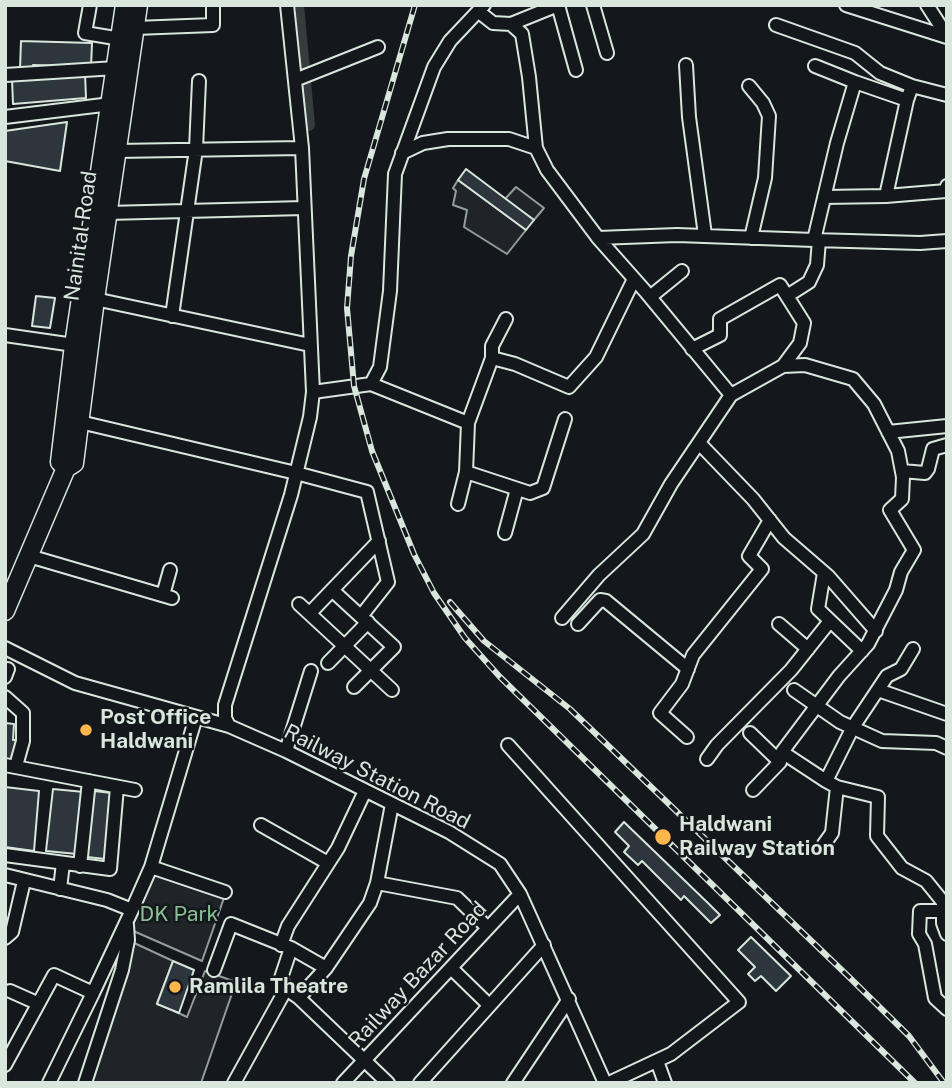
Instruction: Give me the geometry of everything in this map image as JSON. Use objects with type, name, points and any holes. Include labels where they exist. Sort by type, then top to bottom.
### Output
[{"type":"highway","name":"Nainital Road","points":[[65,468],[61,462],[82,347],[101,213],[116,151],[128,34],[124,5]]},
{"type":"highway","name":"Nainital Road","points":[[5,611],[65,468],[74,463],[80,422],[82,347],[95,299],[116,68],[138,5]]},
{"type":"street","points":[[90,5],[85,33],[128,34],[213,25],[213,5]]},
{"type":"street","points":[[229,726],[225,718],[225,705],[291,495],[310,417],[313,391],[302,148],[287,5]]},
{"type":"street","points":[[371,384],[380,367],[390,291],[395,174],[434,67],[450,41],[481,8],[493,23],[511,24],[558,5],[576,70]]},
{"type":"street","points":[[593,5],[607,53]]},
{"type":"street","points":[[846,5],[947,36]]},
{"type":"street","points":[[927,5],[947,36]]},
{"type":"street","points":[[511,24],[522,34],[536,148],[547,170],[598,238],[731,395]]},
{"type":"street","points":[[776,25],[855,53],[880,73],[912,86],[947,95]]},
{"type":"street","points":[[295,80],[378,47]]},
{"type":"street","points":[[687,65],[689,117],[705,236]]},
{"type":"street","points":[[815,66],[907,100]]},
{"type":"street","points":[[5,75],[116,68]]},
{"type":"street","points":[[172,316],[189,211],[196,149],[199,81]]},
{"type":"street","points":[[787,296],[809,282],[817,265],[816,240],[824,197],[855,82]]},
{"type":"street","points":[[749,86],[763,103],[769,116],[765,178],[751,238]]},
{"type":"street","points":[[886,196],[912,86]]},
{"type":"street","points":[[5,117],[111,104]]},
{"type":"street","points":[[402,153],[424,142],[448,139],[509,139],[536,148]]},
{"type":"street","points":[[116,151],[302,148]]},
{"type":"street","points":[[824,197],[886,196],[946,191],[947,187]]},
{"type":"street","points":[[101,213],[304,208]]},
{"type":"street","points":[[598,238],[705,236],[920,243],[947,241]]},
{"type":"street","points":[[650,297],[682,271]]},
{"type":"street","points":[[492,358],[515,364],[569,387],[596,357],[634,279]]},
{"type":"street","points":[[562,618],[599,575],[643,534],[671,484],[731,395],[783,366],[800,343],[804,323],[780,285],[720,319],[720,335],[692,349]]},
{"type":"street","points":[[95,299],[310,345]]},
{"type":"street","points":[[457,504],[466,472],[468,424],[492,358],[492,346],[506,319]]},
{"type":"street","points":[[5,335],[82,347]]},
{"type":"street","points":[[753,790],[876,631],[896,590],[901,572],[914,550],[890,510],[902,499],[902,471],[898,451],[874,404],[853,379],[805,365],[783,366]]},
{"type":"street","points":[[313,391],[371,384],[468,424]]},
{"type":"street","points":[[466,472],[530,493],[543,488],[565,419]]},
{"type":"street","points":[[80,422],[367,492],[388,582],[365,619],[328,663]]},
{"type":"street","points":[[888,432],[947,426]]},
{"type":"street","points":[[700,444],[753,499],[784,538],[824,573],[876,631]]},
{"type":"street","points":[[902,471],[925,473],[933,449],[947,445]]},
{"type":"street","points":[[505,533],[517,489]]},
{"type":"street","points":[[687,737],[660,713],[682,684],[693,655],[762,569],[749,556],[769,520]]},
{"type":"street","points":[[310,613],[379,541]]},
{"type":"street","points":[[29,556],[167,596],[170,570]]},
{"type":"street","points":[[824,573],[818,609],[862,651]]},
{"type":"street","points":[[332,590],[394,647],[354,687]]},
{"type":"street","points":[[578,624],[600,600],[606,601],[688,669]]},
{"type":"street","points":[[299,604],[392,690]]},
{"type":"street","points":[[707,759],[717,745],[791,670],[830,621]]},
{"type":"street","points":[[779,624],[808,649]]},
{"type":"street","name":"Railway Station Road","points":[[5,648],[75,682],[229,726],[286,751],[449,832],[500,864],[520,894],[610,1082]]},
{"type":"street","points":[[824,844],[832,833],[831,784],[853,727],[887,676],[901,669],[913,649]]},
{"type":"street","points":[[286,751],[311,671]]},
{"type":"street","points":[[794,690],[818,704],[840,722],[882,741],[936,743],[947,748]]},
{"type":"street","points":[[878,690],[947,715]]},
{"type":"street","points":[[5,696],[23,713],[23,741],[10,765],[135,790]]},
{"type":"street","points":[[49,1083],[151,867],[195,717]]},
{"type":"street","points":[[750,733],[781,757],[831,784],[878,797],[877,836],[902,868],[926,881],[943,902],[943,923],[947,933]]},
{"type":"street","points":[[508,745],[739,1002],[671,1054],[610,1082]]},
{"type":"street","points":[[80,866],[89,781]]},
{"type":"street","points":[[5,855],[110,869],[117,787]]},
{"type":"street","points":[[365,791],[328,863],[288,926],[282,978],[286,989],[298,997],[388,1083]]},
{"type":"street","points":[[298,997],[326,968],[370,903],[377,883],[392,804]]},
{"type":"street","points":[[261,825],[328,863]]},
{"type":"street","points":[[60,889],[63,863]]},
{"type":"street","points":[[151,867],[225,892]]},
{"type":"street","points":[[5,876],[107,900],[130,915]]},
{"type":"street","points":[[5,938],[12,932],[24,881]]},
{"type":"street","points":[[377,883],[457,898],[488,928]]},
{"type":"street","name":"Railway Bazar Road","points":[[343,1083],[520,894]]},
{"type":"street","points":[[944,911],[920,911],[918,914],[919,936],[925,944],[935,998],[947,1009]]},
{"type":"street","points":[[86,1083],[122,970],[130,915]]},
{"type":"street","points":[[214,970],[231,924],[286,947],[326,968]]},
{"type":"street","points":[[420,1083],[544,945]]},
{"type":"street","points":[[451,968],[489,1005]]},
{"type":"street","points":[[5,1065],[54,975],[93,993]]},
{"type":"street","points":[[234,1083],[286,989]]},
{"type":"street","points":[[7,994],[37,1003]]},
{"type":"street","points":[[513,1083],[569,999]]},
{"type":"street","points":[[657,1061],[665,1083]]},
{"type":"green space","points":[[458,180],[526,230],[507,254],[464,227],[467,210],[453,205],[456,191],[453,188]]},
{"type":"green space","points":[[516,187],[544,208],[534,220],[505,199]]},
{"type":"green space","name":"DK Park","points":[[154,871],[225,895],[202,961],[131,930]]},
{"type":"green space","points":[[132,942],[173,961],[157,1003],[187,1017],[205,971],[236,982],[201,1083],[91,1083]]},
{"type":"building","points":[[21,41],[92,43],[91,67],[33,65],[33,69],[20,69]]},
{"type":"building","points":[[85,73],[86,98],[13,104],[12,79]]},
{"type":"building","points":[[67,122],[60,171],[5,161],[5,131]]},
{"type":"building","points":[[466,169],[534,220],[526,230],[458,180]]},
{"type":"building","points":[[36,296],[55,298],[50,328],[32,326]]},
{"type":"building","points":[[5,723],[14,724],[13,740],[16,740],[15,756],[12,756],[12,759],[5,759]]},
{"type":"building","points":[[5,787],[39,791],[34,851],[5,847]]},
{"type":"building","points":[[53,789],[84,792],[77,854],[46,851]]},
{"type":"building","points":[[94,791],[112,793],[105,859],[87,857]]},
{"type":"building","points":[[624,822],[720,915],[711,923],[684,896],[681,900],[642,861],[638,865],[624,852],[629,846],[615,832]]},
{"type":"building","points":[[751,937],[791,976],[776,991],[761,976],[755,981],[748,974],[755,967],[738,950]]},
{"type":"building","name":"Ramlila Theatre","points":[[173,961],[194,970],[179,1013],[157,1004]]},
{"type":"waterway","points":[[298,5],[309,125]]},
{"type":"railway","points":[[415,5],[364,179],[351,256],[347,308],[354,386],[372,451],[414,554],[434,593],[465,638],[500,677],[915,1083]]},
{"type":"railway","points":[[450,602],[484,641],[570,709],[849,977],[909,1036],[944,1083]]},
{"type":"place","name":"Post Office Haldwani","points":[[86,730]]},
{"type":"place","name":"Haldwani Railway Station","points":[[663,837]]},
{"type":"place","name":"Ramlila Theatre","points":[[175,987]]}]
